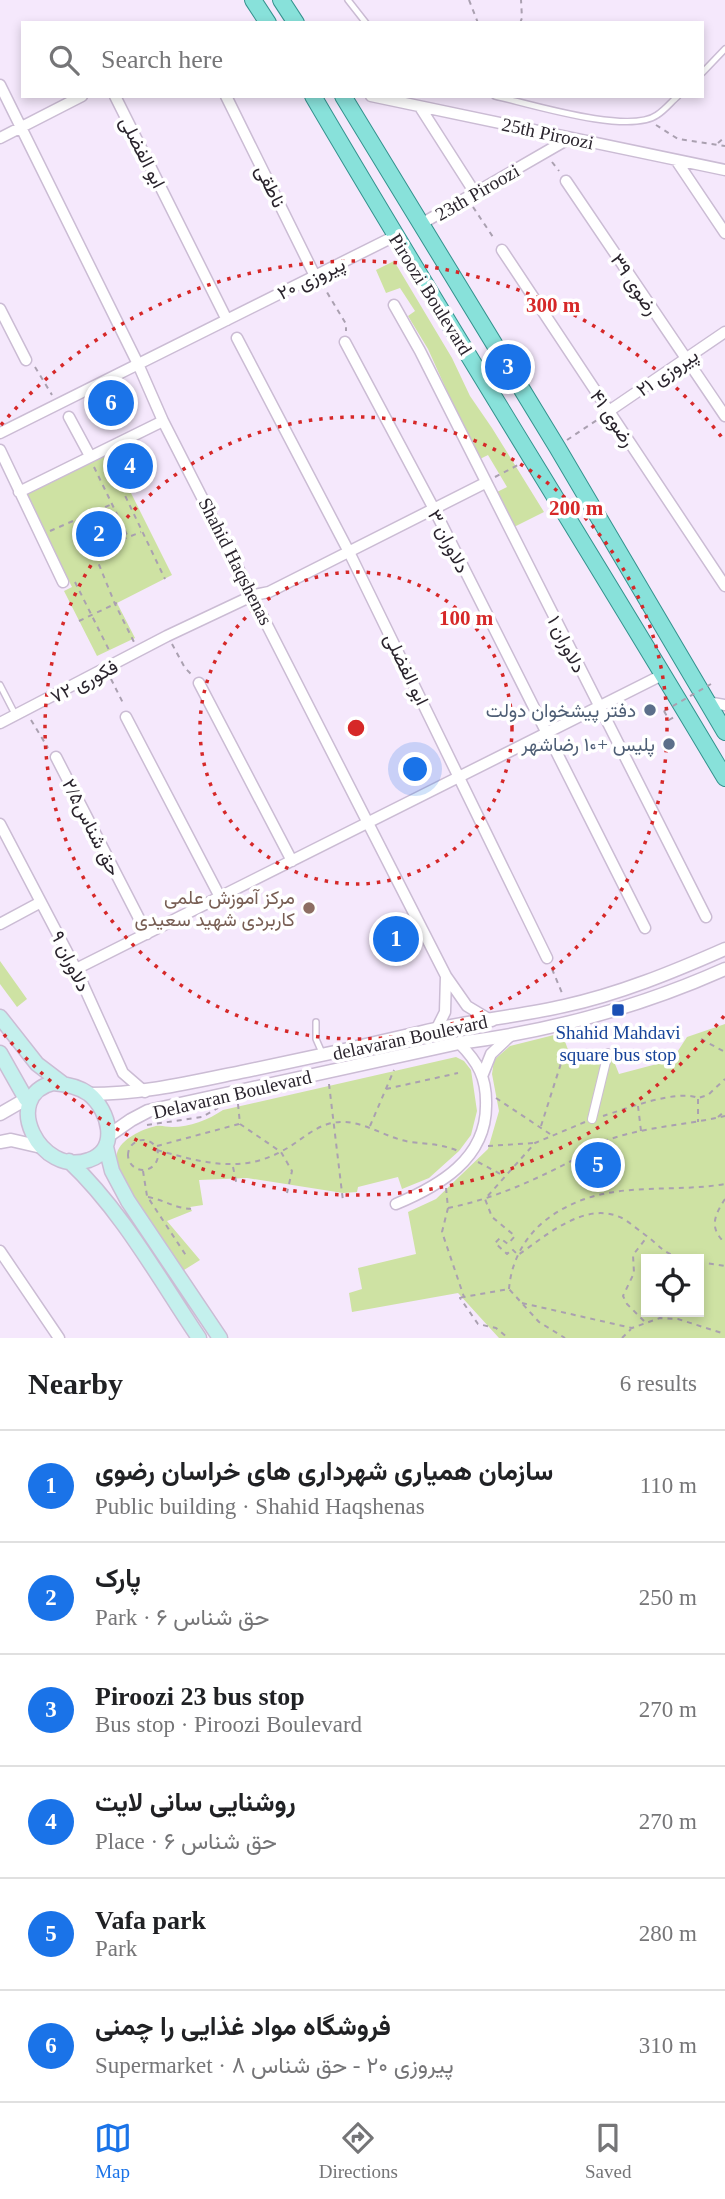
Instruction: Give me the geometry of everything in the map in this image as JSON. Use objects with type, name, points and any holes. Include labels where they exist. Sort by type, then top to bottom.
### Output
[{"type":"main road","points":[[253,0],[267,21]]},
{"type":"main road","points":[[281,0],[295,21]]},
{"type":"main road","name":"Piroozi Boulevard","points":[[314,98],[395,236],[534,460],[725,778]]},
{"type":"main road","name":"Piroozi Boulevard","points":[[344,98],[725,732]]},
{"type":"main road","points":[[395,236],[421,224]]},
{"type":"main road","points":[[0,1017],[37,1064],[63,1084]]},
{"type":"main road","points":[[0,1053],[26,1099]]},
{"type":"main road","points":[[107,1141],[99,1155],[89,1160],[69,1161],[51,1157],[37,1146],[24,1120],[26,1099],[33,1090],[43,1085],[63,1084],[81,1089],[100,1107],[108,1125],[107,1141],[112,1171],[128,1201],[219,1338]]},
{"type":"main road","points":[[69,1161],[91,1182],[115,1212],[199,1338]]},
{"type":"street","name":"Shahid Haqshenas","points":[[0,85],[138,364],[163,421],[446,976],[467,1006],[492,1021]]},
{"type":"street","points":[[0,138],[78,98]]},
{"type":"street","name":"ابو الفضلی","points":[[116,98],[227,320]]},
{"type":"street","name":"ناطقی","points":[[227,98],[315,276]]},
{"type":"street","name":"25th Piroozi","points":[[380,98],[725,170]]},
{"type":"street","points":[[420,107],[471,195]]},
{"type":"street","name":"23th Piroozi","points":[[421,224],[570,138]]},
{"type":"street","points":[[676,160],[725,233]]},
{"type":"street","name":"رضوی ۳۹","points":[[566,181],[725,416]]},
{"type":"street","name":"پیروزی ۲۰","points":[[0,433],[395,236]]},
{"type":"street","name":"رضوی ۴۱","points":[[502,250],[725,586]]},
{"type":"street","name":"دلاوران ۱","points":[[394,306],[420,351],[706,917]]},
{"type":"street","points":[[0,309],[26,360]]},
{"type":"street","name":"پیروزی ۲۱","points":[[609,411],[725,332]]},
{"type":"street","name":"ابو الفضلی","points":[[237,338],[349,552],[547,958]]},
{"type":"street","name":"دلاوران ۳","points":[[345,342],[548,733],[645,928]]},
{"type":"street","points":[[69,417],[90,456]]},
{"type":"street","points":[[19,492],[163,421]]},
{"type":"street","points":[[0,450],[63,582]]},
{"type":"street","name":"فکوری ۷۲","points":[[0,723],[167,636],[254,595],[269,592],[485,483]]},
{"type":"street","points":[[76,970],[664,674]]},
{"type":"street","points":[[199,683],[292,861]]},
{"type":"street","points":[[708,702],[725,705]]},
{"type":"street","points":[[126,717],[220,897]]},
{"type":"street","name":"حق شناس۲/۵","points":[[56,757],[147,934]]},
{"type":"street","name":"دلاوران ۹","points":[[0,824],[76,970],[123,1073],[145,1092]]},
{"type":"street","points":[[0,924],[41,902]]},
{"type":"street","name":"delavaran Boulevard","points":[[88,1094],[145,1092],[437,1028],[492,1021],[567,1005],[612,993],[725,949]]},
{"type":"street","name":"Delavaran Boulevard","points":[[107,1141],[131,1120],[148,1111],[459,1043],[510,1036],[618,1010],[725,969]]},
{"type":"street","points":[[437,1028],[445,1012],[446,976]]},
{"type":"street","points":[[483,1074],[491,1054],[510,1036]]},
{"type":"street","points":[[396,1205],[443,1181],[476,1147],[486,1118],[486,1092],[483,1074],[474,1058],[459,1043]]},
{"type":"street","points":[[592,1119],[608,1053]]},
{"type":"street","points":[[0,1114],[26,1099]]},
{"type":"street","points":[[0,1142],[11,1140],[37,1146]]},
{"type":"street","points":[[0,1251],[59,1338]]},
{"type":"street","points":[[0,1276],[12,1268]]},
{"type":"lane","points":[[348,0],[364,21]]},
{"type":"lane","points":[[704,71],[725,50]]},
{"type":"lane","points":[[504,98],[613,122],[637,122],[656,116],[676,98]]},
{"type":"lane","points":[[0,684],[21,713]]},
{"type":"lane","points":[[316,1023],[316,1039],[323,1055]]},
{"type":"path","points":[[469,0],[477,21]]},
{"type":"path","points":[[521,0],[521,21]]},
{"type":"path","points":[[646,119],[678,139],[725,146]]},
{"type":"path","points":[[717,145],[725,136]]},
{"type":"path","points":[[545,152],[566,181]]},
{"type":"path","points":[[471,195],[502,250]]},
{"type":"path","points":[[315,276],[329,292],[346,324],[345,342]]},
{"type":"path","points":[[26,360],[38,369],[57,405]]},
{"type":"path","points":[[103,450],[165,579]]},
{"type":"path","points":[[90,456],[128,537]]},
{"type":"path","points":[[49,531],[112,504]]},
{"type":"path","points":[[80,518],[139,652]]},
{"type":"path","points":[[94,551],[142,532]]},
{"type":"path","points":[[79,621],[116,603]]},
{"type":"path","points":[[167,636],[185,668],[199,683]]},
{"type":"path","points":[[106,670],[124,701],[126,717]]},
{"type":"path","points":[[671,711],[674,717],[669,720],[664,711],[711,684]]},
{"type":"path","points":[[21,713],[56,757]]},
{"type":"path","points":[[547,958],[567,1005]]},
{"type":"path","points":[[701,1039],[725,1052]]},
{"type":"path","points":[[541,1128],[563,1057]]},
{"type":"path","points":[[369,1127],[395,1068]]},
{"type":"path","points":[[386,1089],[458,1073]]},
{"type":"path","points":[[698,1123],[698,1098],[708,1095],[725,1079]]},
{"type":"path","points":[[329,1083],[343,1201]]},
{"type":"path","points":[[486,1092],[550,1134]]},
{"type":"path","points":[[238,1104],[240,1124]]},
{"type":"path","points":[[638,1105],[641,1131]]},
{"type":"path","points":[[144,1126],[202,1117],[217,1108],[227,1106]]},
{"type":"path","points":[[718,1118],[725,1111]]},
{"type":"path","points":[[448,1208],[485,1199],[536,1179],[594,1146],[641,1131],[698,1123],[725,1116]]},
{"type":"path","points":[[157,1150],[206,1163],[232,1165],[257,1162],[281,1152],[316,1129],[347,1122],[409,1142],[446,1146],[505,1176],[485,1199]]},
{"type":"path","points":[[155,1146],[240,1124],[281,1152],[292,1171],[287,1193]]},
{"type":"path","points":[[142,1140],[155,1146],[157,1150],[155,1164],[143,1171],[134,1168],[128,1160],[130,1146],[142,1140]]},
{"type":"path","points":[[476,1147],[535,1143]]},
{"type":"path","points":[[232,1165],[237,1186]]},
{"type":"path","points":[[143,1171],[147,1196],[187,1257]]},
{"type":"path","points":[[443,1181],[448,1194],[448,1208],[442,1232],[464,1297]]},
{"type":"path","points":[[565,1338],[539,1322],[509,1289],[510,1273],[529,1234],[552,1215],[586,1197],[627,1189],[708,1187],[725,1184]]},
{"type":"path","points":[[147,1196],[162,1199],[173,1208],[196,1209]]},
{"type":"path","points":[[485,1199],[492,1217],[515,1236],[508,1244],[500,1238],[495,1243],[507,1254],[512,1249],[518,1255]]},
{"type":"path","points":[[725,1199],[714,1219],[713,1227],[725,1243]]},
{"type":"path","points":[[518,1255],[556,1229],[581,1216],[601,1213],[620,1217],[648,1236],[660,1250],[671,1254]]},
{"type":"path","points":[[645,1322],[626,1304],[623,1296],[634,1273],[634,1255],[648,1236]]},
{"type":"path","points":[[704,1263],[725,1266]]},
{"type":"path","points":[[508,1338],[496,1328],[478,1324],[460,1298],[509,1289]]},
{"type":"path","points":[[521,1303],[632,1328]]},
{"type":"path","points":[[622,1338],[632,1328],[660,1318],[678,1319],[725,1334]]},
{"type":"green space","points":[[394,261],[452,358],[470,396],[544,512],[514,527],[497,492],[507,487],[488,455],[478,460],[428,349],[408,316],[415,311],[400,288],[386,293],[376,270]]},
{"type":"green space","points":[[110,451],[172,575],[117,603],[135,638],[97,656],[64,591],[72,587],[25,494]]},
{"type":"green space","points":[[0,961],[27,999],[17,1007],[0,984]]},
{"type":"green space","points":[[725,1024],[725,1338],[499,1338],[458,1293],[352,1312],[349,1293],[362,1289],[358,1268],[416,1254],[408,1212],[436,1199],[488,1149],[499,1111],[492,1074],[494,1060],[510,1046],[562,1033],[572,1061],[609,1049],[619,1074],[672,1060],[687,1037]]},
{"type":"green space","points":[[456,1057],[464,1061],[471,1070],[477,1111],[471,1135],[459,1151],[429,1178],[402,1189],[398,1177],[358,1187],[357,1192],[343,1193],[247,1178],[199,1180],[203,1205],[190,1207],[192,1211],[167,1221],[200,1260],[184,1270],[132,1195],[118,1164],[117,1153],[123,1143],[150,1127],[179,1127],[205,1120],[223,1110]]},
{"type":"place","name":"Piroozi 23 bus stop","points":[[508,367]]},
{"type":"place","name":"فروشگاه مواد غذایی را چمنی","points":[[111,403]]},
{"type":"place","name":"روشنایی سانی لایت","points":[[130,466]]},
{"type":"place","name":"پارک","points":[[99,534]]},
{"type":"place","name":"دفتر پیشخوان دولت","points":[[650,710]]},
{"type":"place","name":"پلیس +۱۰ رضاشهر","points":[[669,744]]},
{"type":"place","name":"مرکز آموزش علمی کاربردی شهید سعیدی","points":[[309,908]]},
{"type":"place","name":"سازمان همیاری شهرداری های خراسان رضوی","points":[[396,939]]},
{"type":"place","name":"Shahid Mahdavi square bus stop","points":[[618,1010]]},
{"type":"place","name":"Vafa park","points":[[598,1165]]}]
